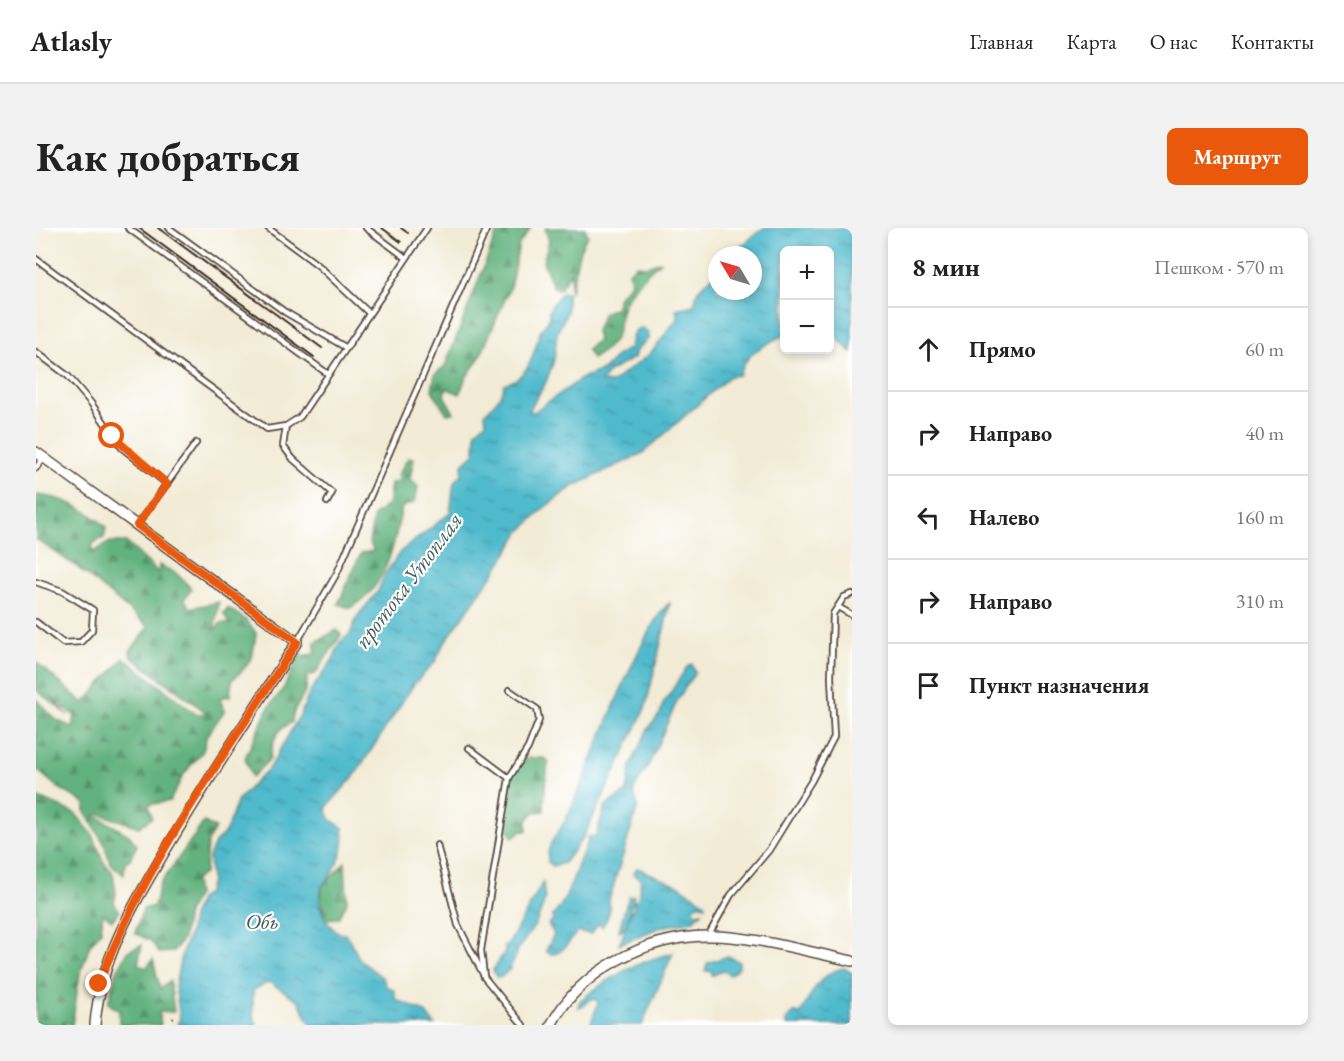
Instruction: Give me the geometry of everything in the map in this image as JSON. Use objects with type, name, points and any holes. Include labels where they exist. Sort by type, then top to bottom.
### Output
[{"type":"street","points":[[40,455],[297,642],[192,807],[129,916],[99,984],[95,1025]]},
{"type":"street","points":[[551,1025],[575,992],[608,965],[640,949],[682,938],[708,936],[852,961]]},
{"type":"lane","points":[[128,228],[328,374]]},
{"type":"lane","points":[[170,228],[285,312],[345,347]]},
{"type":"lane","points":[[268,228],[319,266],[368,312]]},
{"type":"lane","points":[[366,228],[405,257]]},
{"type":"lane","points":[[36,259],[267,429],[286,426],[300,417],[368,312],[425,230],[418,228]]},
{"type":"lane","points":[[297,642],[337,573],[487,228]]},
{"type":"lane","points":[[36,352],[68,376],[91,403],[122,448],[167,484]]},
{"type":"lane","points":[[286,426],[284,446],[293,459],[333,493],[327,502]]},
{"type":"lane","points":[[137,525],[196,443]]},
{"type":"lane","points":[[36,468],[40,455]]},
{"type":"lane","points":[[36,582],[62,591],[93,610],[92,630],[81,642],[63,643],[36,622]]},
{"type":"lane","points":[[708,936],[731,895],[769,850],[812,780],[834,736],[833,614],[844,597],[852,594]]},
{"type":"lane","points":[[838,607],[852,615]]},
{"type":"lane","points":[[484,977],[482,950],[509,778],[528,748],[539,720],[537,709],[510,690]]},
{"type":"lane","points":[[469,748],[509,778]]},
{"type":"lane","points":[[437,845],[458,925],[484,977],[523,1025]]},
{"type":"path","points":[[173,1017],[173,1025]]},
{"type":"green space","points":[[499,228],[531,228],[519,244],[510,288],[480,357],[465,379],[460,394],[446,388],[444,396],[454,413],[447,414],[432,390],[435,374],[445,366]]},
{"type":"green space","points":[[545,228],[585,228],[588,236],[578,255],[570,292],[571,271],[560,289],[553,287],[543,262],[549,241]]},
{"type":"green space","points":[[661,261],[643,277],[628,296],[612,343],[592,359],[587,350],[598,340],[596,331],[603,313],[616,307],[617,299],[631,282],[629,272],[636,265],[647,266]]},
{"type":"green space","points":[[408,458],[414,458],[410,479],[418,487],[415,502],[402,507],[387,564],[372,590],[362,600],[350,608],[338,604],[361,553],[374,551],[369,542],[374,515],[388,505],[391,483],[401,480],[398,475]]},
{"type":"green space","points":[[36,495],[56,498],[74,505],[106,527],[104,538],[93,543],[92,553],[110,542],[126,542],[159,573],[159,565],[176,573],[192,589],[184,599],[190,608],[219,602],[214,630],[221,623],[230,624],[223,613],[228,608],[245,619],[256,633],[252,654],[247,665],[232,680],[230,696],[219,698],[225,710],[207,735],[203,751],[184,774],[170,801],[148,805],[152,818],[139,827],[99,814],[95,815],[129,835],[137,845],[130,859],[125,862],[124,875],[110,863],[104,843],[85,812],[85,803],[57,787],[36,769],[36,699],[55,719],[73,728],[75,716],[51,697],[68,715],[36,690],[36,662],[84,703],[124,658],[196,714],[207,713],[131,657],[130,651],[149,627],[77,567],[36,539]]},
{"type":"green space","points":[[337,630],[341,635],[315,674],[307,676],[307,685],[292,722],[282,728],[274,742],[270,759],[252,777],[245,758],[268,708],[282,691],[299,656],[315,654],[315,642]]},
{"type":"green space","points":[[529,758],[544,758],[549,762],[544,811],[534,812],[527,820],[527,831],[522,831],[513,838],[506,819],[507,795],[514,773]]},
{"type":"green space","points":[[36,797],[75,813],[93,835],[103,861],[113,873],[116,894],[114,903],[120,911],[112,920],[103,913],[101,931],[90,945],[80,974],[72,1025],[63,1022],[64,1025],[36,1025]]},
{"type":"green space","points":[[204,822],[215,828],[207,843],[205,873],[195,880],[197,895],[187,913],[183,939],[173,952],[159,953],[151,941],[135,933],[143,909],[154,906],[160,884]]},
{"type":"green space","points":[[345,862],[347,902],[338,918],[325,919],[321,904],[322,887]]},
{"type":"green space","points":[[142,945],[138,964],[146,968],[153,959],[160,989],[170,981],[174,1012],[159,1012],[161,1025],[121,1025],[119,1011],[108,1003],[117,971],[129,950]]},
{"type":"water","name":"Обь","points":[[763,228],[852,228],[852,353],[834,335],[834,246],[780,246],[780,337],[751,355],[739,375],[730,376],[643,453],[572,487],[544,508],[520,532],[443,645],[435,662],[414,684],[355,775],[326,808],[330,819],[343,828],[344,841],[339,859],[320,894],[324,917],[334,929],[347,935],[360,960],[383,978],[386,986],[395,991],[395,999],[425,1012],[435,1025],[311,1025],[298,1000],[269,982],[253,990],[253,1014],[257,1025],[177,1025],[180,1018],[175,986],[182,952],[189,935],[192,917],[199,900],[207,893],[211,881],[209,857],[215,843],[226,831],[238,800],[270,767],[301,713],[310,692],[333,659],[340,642],[350,634],[357,617],[378,591],[385,574],[400,552],[450,513],[454,482],[462,474],[462,465],[475,453],[476,431],[486,422],[485,413],[500,396],[504,384],[513,381],[525,371],[541,331],[549,319],[550,309],[554,302],[562,293],[567,293],[567,312],[557,333],[554,360],[546,382],[530,409],[532,413],[584,377],[603,370],[618,355],[630,348],[634,333],[642,328],[648,332],[648,339],[636,350],[634,358],[610,371],[601,382],[612,383],[651,352],[678,319],[676,309],[694,305],[698,290],[708,281],[708,300],[762,300],[762,246],[742,246]]},
{"type":"water","points":[[670,603],[646,706],[584,836],[564,863],[553,866],[548,862],[550,845],[565,821],[635,658],[660,613]]},
{"type":"water","points":[[692,664],[695,673],[678,699],[650,762],[633,791],[638,806],[609,900],[610,911],[606,920],[602,927],[599,923],[591,934],[578,932],[562,950],[550,954],[546,951],[554,934],[548,924],[554,920],[552,917],[569,890],[588,841],[587,837],[596,836],[605,806],[627,792],[631,765],[648,729],[660,714],[663,704],[687,667]]},
{"type":"water","points":[[637,868],[678,885],[705,903],[705,906],[698,904],[694,907],[695,913],[702,912],[693,921],[661,927],[619,944],[625,930],[624,928],[619,931],[629,897],[634,896],[626,926],[634,910],[634,901],[638,899],[641,879],[633,874]]},
{"type":"water","points":[[543,882],[545,900],[536,924],[518,949],[510,969],[501,977],[496,977],[493,970],[506,950],[504,947],[510,941]]},
{"type":"water","points":[[673,953],[642,1025],[590,1025],[598,1004],[596,999],[588,1000],[583,1007],[578,1007],[580,1001],[624,971]]},
{"type":"water","points":[[728,956],[739,962],[739,968],[729,975],[723,970],[712,976],[712,972],[705,971],[707,963]]},
{"type":"water","points":[[844,968],[852,973],[852,1025],[787,1025],[786,1020],[795,1012],[800,1015],[822,979]]},
{"type":"railway","points":[[139,228],[314,357]]},
{"type":"railway","points":[[158,228],[322,348]]},
{"type":"railway","points":[[382,228],[401,242]]},
{"type":"railway","points":[[401,228],[408,233]]},
{"type":"route","points":[[99,984],[112,950],[156,867],[297,642],[137,525],[167,484],[122,448],[112,436]]},
{"type":"water label","name":"протока Утоплая","points":[[408,580]]}]
